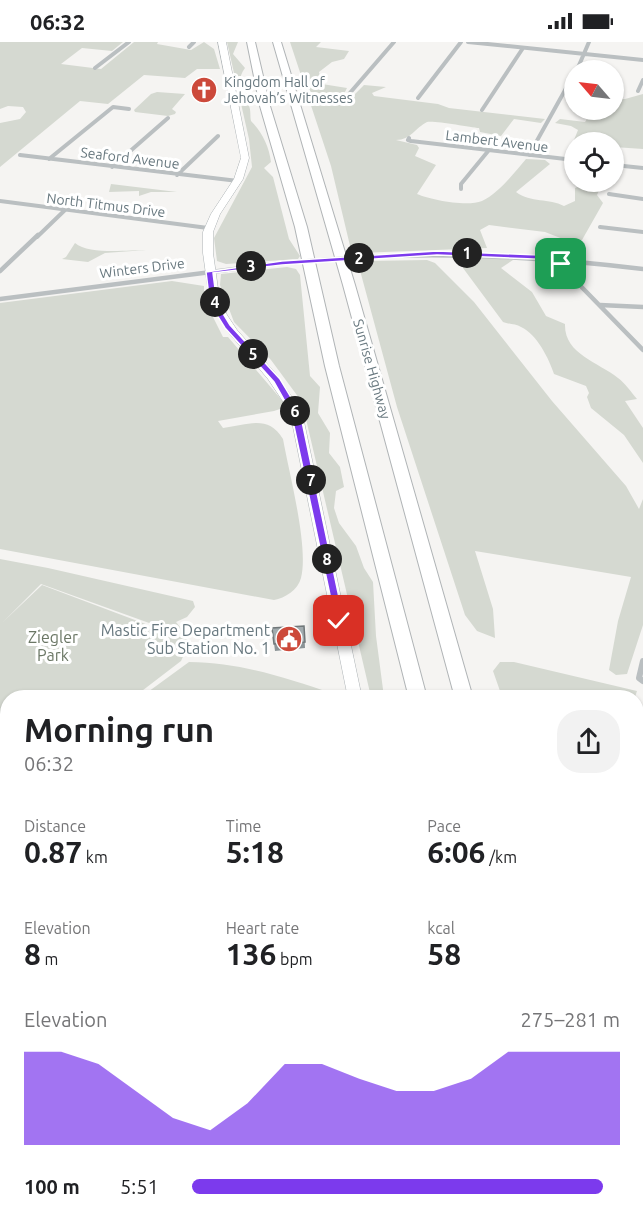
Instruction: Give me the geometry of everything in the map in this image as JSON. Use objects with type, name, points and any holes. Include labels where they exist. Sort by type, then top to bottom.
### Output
[{"type":"highway","points":[[251,42],[265,106],[301,227],[332,366],[416,690]]},
{"type":"highway","name":"Sunrise Highway","points":[[277,42],[349,285],[462,690]]},
{"type":"street","points":[[95,68],[129,42]]},
{"type":"street","points":[[189,47],[194,42]]},
{"type":"street","points":[[222,42],[244,153],[244,166],[238,181],[208,228],[207,254],[213,296],[228,326],[277,381],[291,401],[298,419],[353,690]]},
{"type":"street","points":[[349,94],[394,42]]},
{"type":"street","points":[[418,98],[461,42]]},
{"type":"street","points":[[468,42],[643,60]]},
{"type":"street","points":[[583,60],[589,42]]},
{"type":"street","points":[[482,111],[523,48]]},
{"type":"street","points":[[638,91],[643,80]]},
{"type":"street","points":[[528,155],[564,93]]},
{"type":"street","points":[[49,159],[113,107],[129,109]]},
{"type":"street","points":[[112,167],[168,117]]},
{"type":"street","points":[[177,175],[218,136]]},
{"type":"street","name":"Lambert Avenue","points":[[417,141],[564,159]]},
{"type":"street","points":[[461,189],[461,184],[489,150]]},
{"type":"street","name":"Seaford Avenue","points":[[20,155],[238,181]]},
{"type":"street","points":[[624,166],[643,168]]},
{"type":"street","points":[[609,194],[643,199]]},
{"type":"street","name":"North Titmus Drive","points":[[0,201],[208,228]]},
{"type":"street","points":[[0,271],[65,210]]},
{"type":"street","points":[[600,226],[643,232]]},
{"type":"street","name":"Winters Drive","points":[[0,299],[282,263],[449,253],[563,258],[643,269]]},
{"type":"street","points":[[563,258],[561,264],[565,270],[643,350]]},
{"type":"street","points":[[600,305],[643,307]]},
{"type":"street","points":[[641,679],[643,661]]},
{"type":"green space","points":[[0,42],[123,42],[112,51],[82,48],[61,64],[101,69],[134,42],[158,42],[157,44],[191,50],[204,42],[214,49],[220,69],[197,69],[185,78],[144,75],[108,104],[80,101],[0,167],[0,123],[20,119],[26,112],[23,107],[8,106],[0,109]]},
{"type":"green space","points":[[227,42],[238,42],[233,54],[245,68],[240,78],[241,88],[250,108],[251,121],[262,135],[269,150],[271,162],[264,168],[273,177],[289,239],[300,256],[298,259],[226,264],[217,261],[214,238],[252,167],[249,139]]},
{"type":"green space","points":[[290,42],[321,42],[316,47],[349,51],[344,59],[332,62],[319,72],[322,84],[347,88],[344,94],[354,95],[364,85],[386,87],[372,93],[374,96],[438,104],[449,108],[545,119],[541,123],[514,119],[501,136],[480,132],[479,128],[430,122],[423,124],[409,136],[396,140],[417,145],[419,148],[415,156],[436,165],[417,194],[459,203],[482,201],[500,188],[526,159],[545,160],[550,164],[516,192],[528,198],[564,206],[575,201],[575,192],[598,192],[597,195],[603,203],[582,240],[563,239],[545,232],[489,225],[480,230],[487,248],[359,253],[351,250],[331,166]]},
{"type":"green space","points":[[157,92],[185,94],[172,109],[176,112],[175,114],[168,116],[135,112],[134,110],[151,94]]},
{"type":"green space","points":[[643,94],[643,149],[624,148],[624,132],[577,132],[578,130],[571,126],[555,123],[560,119],[585,122],[586,120],[624,120],[625,99]]},
{"type":"green space","points":[[111,184],[177,192],[151,192],[139,196],[139,191],[109,192]]},
{"type":"green space","points":[[75,243],[81,247],[99,250],[146,250],[105,253],[88,262],[62,259],[66,257]]},
{"type":"green space","points":[[475,257],[513,260],[501,268],[532,292],[546,316],[565,324],[566,334],[576,350],[618,378],[637,399],[625,401],[643,428],[643,463],[624,435],[591,408],[586,386],[554,374],[546,354],[532,335],[519,326],[503,322],[463,268],[466,261]]},
{"type":"green space","points":[[427,260],[435,263],[474,302],[552,401],[626,486],[639,509],[643,499],[643,625],[627,674],[616,675],[609,670],[618,621],[631,577],[475,551],[493,609],[495,638],[477,631],[465,615],[397,407],[358,263]]},
{"type":"green space","points":[[287,267],[296,269],[300,275],[310,376],[320,387],[318,413],[330,433],[329,453],[340,467],[344,487],[336,491],[334,508],[339,523],[356,546],[364,568],[373,582],[376,636],[383,690],[369,690],[302,402],[271,360],[234,322],[220,285],[221,274]]},
{"type":"green space","points":[[172,281],[204,286],[204,299],[223,337],[228,337],[286,405],[274,411],[218,421],[223,428],[264,424],[271,426],[283,439],[300,529],[303,565],[297,586],[290,593],[278,599],[0,549],[0,303]]},
{"type":"green space","name":"Ziegler Park","points":[[0,559],[193,601],[195,607],[187,617],[176,622],[188,637],[41,584],[3,622],[42,585],[188,640],[189,644],[181,661],[143,690],[0,690]]},
{"type":"green space","points":[[189,662],[245,668],[322,690],[151,690]]},
{"type":"green space","points":[[500,662],[514,662],[633,690],[500,690],[493,671]]},
{"type":"building","points":[[209,79],[211,88],[199,89],[197,80]]},
{"type":"building","points":[[304,626],[305,642],[274,644],[272,628]]},
{"type":"place","name":"Kingdom Hall of Jehovah’s Witnesses","points":[[204,90]]},
{"type":"place","name":"Mastic Fire Department Sub Station No. 1","points":[[289,639]]},
{"type":"route","points":[[339,621],[296,412],[277,381],[228,326],[219,312],[213,296],[210,272],[282,263],[437,253],[563,258],[561,264]]}]
